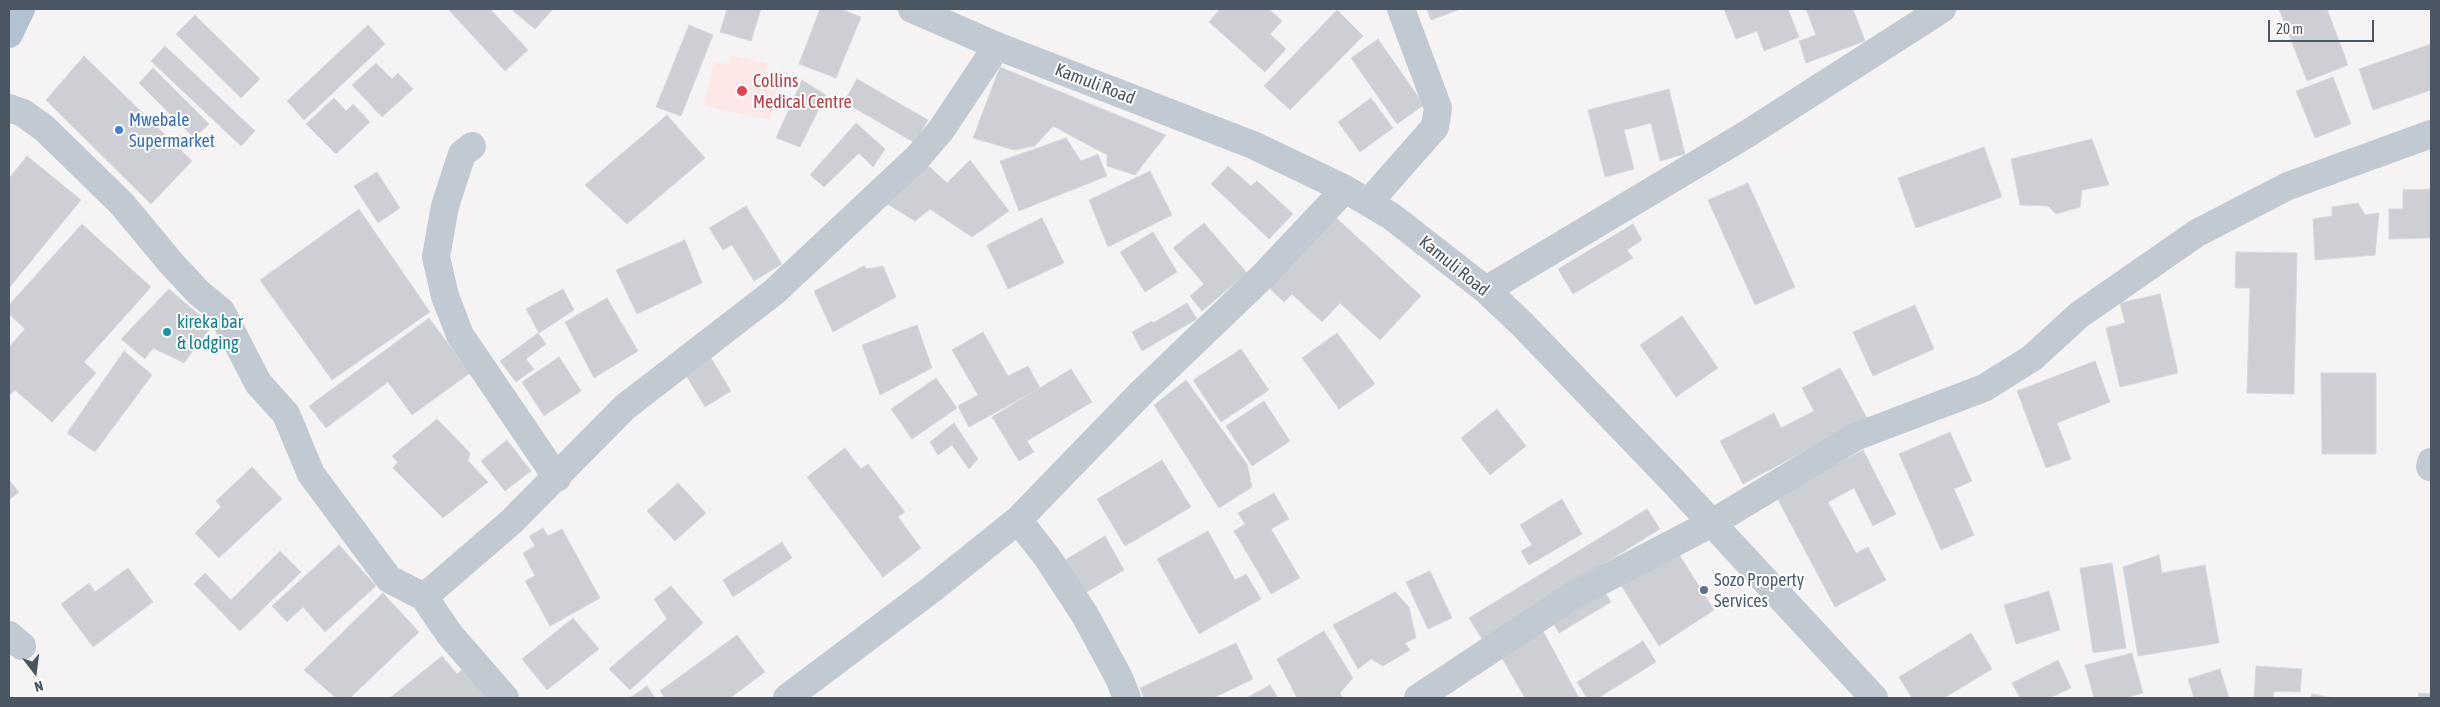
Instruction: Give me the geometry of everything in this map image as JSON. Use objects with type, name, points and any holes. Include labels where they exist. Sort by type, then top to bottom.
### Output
[{"type":"main road","points":[[9,34],[21,9]]},
{"type":"street","name":"Kamuli Road","points":[[912,9],[997,46],[1252,145],[1344,189],[1391,216],[1486,290],[1529,332],[1712,523],[1874,698]]},
{"type":"street","points":[[1369,202],[1435,127],[1438,108],[1401,9]]},
{"type":"street","points":[[1486,290],[1747,134],[1942,9]]},
{"type":"street","points":[[424,597],[512,522],[626,407],[774,292],[918,157],[941,130],[997,46]]},
{"type":"street","points":[[9,108],[23,113],[44,128],[122,204],[176,269],[199,293],[221,311],[258,382],[286,414],[311,474],[389,579],[424,597],[450,635],[505,698]]},
{"type":"street","points":[[1418,698],[1572,596],[1712,523],[1854,437],[1984,388],[2032,358],[2079,316],[2197,233],[2288,186],[2431,134]]},
{"type":"street","points":[[472,146],[462,154],[445,206],[436,257],[445,296],[460,335],[557,478]]},
{"type":"street","points":[[788,698],[932,589],[1018,520],[1142,392],[1264,275],[1344,189]]},
{"type":"street","points":[[1018,520],[1047,557],[1085,615],[1127,698]]},
{"type":"shaded area","name":"Collins Medical Centre","points":[[730,55],[768,64],[766,72],[780,75],[770,120],[704,106],[714,61],[728,65]]},
{"type":"building","points":[[448,9],[490,9],[528,50],[505,71]]},
{"type":"building","points":[[515,9],[553,9],[535,29],[513,11]]},
{"type":"building","points":[[727,9],[761,9],[751,41],[720,32]]},
{"type":"building","points":[[820,9],[841,9],[861,17],[836,78],[799,64]]},
{"type":"building","points":[[1220,9],[1269,9],[1282,21],[1270,34],[1286,49],[1265,72],[1209,22]]},
{"type":"building","points":[[1427,9],[1460,9],[1431,20]]},
{"type":"building","points":[[1724,9],[1788,9],[1799,37],[1764,51],[1757,31],[1736,39]]},
{"type":"building","points":[[1806,9],[1853,9],[1865,41],[1806,63],[1799,41],[1816,35]]},
{"type":"building","points":[[2279,9],[2327,9],[2348,65],[2307,81]]},
{"type":"building","points":[[1337,10],[1363,36],[1290,110],[1264,86]]},
{"type":"building","points":[[195,15],[260,79],[241,98],[176,34]]},
{"type":"building","points":[[368,25],[385,44],[304,120],[287,101]]},
{"type":"building","points":[[689,25],[713,35],[681,116],[656,107]]},
{"type":"building","points":[[1378,39],[1424,105],[1397,124],[1351,58]]},
{"type":"building","points":[[2431,44],[2431,90],[2373,110],[2359,69]]},
{"type":"building","points":[[165,46],[255,131],[241,146],[151,61]]},
{"type":"building","name":"Mwebale Supermarket","points":[[84,56],[192,161],[151,204],[46,100]]},
{"type":"building","points":[[376,63],[392,79],[398,73],[413,89],[382,117],[352,85]]},
{"type":"building","points":[[1000,67],[1166,135],[1135,175],[1107,166],[1107,155],[1053,126],[1035,146],[1014,150],[973,138]]},
{"type":"building","points":[[153,68],[209,124],[194,138],[139,83]]},
{"type":"building","points":[[2333,77],[2351,124],[2315,138],[2296,91]]},
{"type":"building","points":[[857,79],[928,120],[915,143],[844,102]]},
{"type":"building","points":[[802,80],[826,95],[800,147],[776,138]]},
{"type":"building","points":[[1669,89],[1685,154],[1660,161],[1651,123],[1624,130],[1634,169],[1605,177],[1588,110]]},
{"type":"building","points":[[334,98],[346,111],[353,104],[370,122],[336,154],[306,124]]},
{"type":"building","points":[[1371,98],[1393,128],[1360,152],[1338,122]]},
{"type":"building","points":[[667,115],[705,158],[627,224],[585,185]]},
{"type":"building","points":[[856,123],[885,149],[873,167],[859,153],[824,187],[810,175]]},
{"type":"building","points":[[1066,138],[1081,161],[1098,154],[1107,176],[1019,211],[1000,161]]},
{"type":"building","points":[[2092,139],[2109,185],[2082,190],[2080,207],[2056,214],[2048,206],[2020,205],[2011,159]]},
{"type":"building","points":[[1984,147],[2002,197],[1916,228],[1898,178]]},
{"type":"building","points":[[27,156],[81,200],[9,288],[9,178]]},
{"type":"building","points":[[922,160],[947,183],[970,160],[1009,211],[972,237],[930,209],[915,221],[879,199]]},
{"type":"building","points":[[1228,166],[1251,186],[1257,181],[1293,214],[1269,239],[1211,184]]},
{"type":"building","points":[[1150,171],[1172,215],[1108,247],[1089,200]]},
{"type":"building","points":[[377,172],[400,208],[378,223],[354,186]]},
{"type":"building","points":[[1748,183],[1795,287],[1755,305],[1708,200]]},
{"type":"building","points":[[2431,189],[2431,238],[2389,239],[2389,209],[2403,209],[2403,190]]},
{"type":"building","points":[[2358,203],[2365,215],[2379,213],[2375,255],[2315,260],[2313,219],[2332,216],[2332,207]]},
{"type":"building","points":[[746,206],[782,264],[754,281],[732,245],[723,250],[709,228]]},
{"type":"building","points":[[359,209],[430,312],[332,380],[260,280]]},
{"type":"building","points":[[1333,215],[1421,296],[1380,340],[1340,303],[1322,322],[1292,294],[1284,302],[1267,286]]},
{"type":"building","points":[[1042,218],[1064,263],[1008,289],[987,245]]},
{"type":"building","points":[[1204,223],[1247,273],[1202,311],[1190,296],[1204,284],[1173,248]]},
{"type":"building","points":[[82,224],[151,287],[84,362],[96,373],[52,422],[15,390],[9,396],[9,347],[25,329],[9,314],[9,305]]},
{"type":"building","points":[[1633,224],[1642,240],[1627,250],[1633,258],[1573,294],[1558,269]]},
{"type":"building","points":[[1153,232],[1177,272],[1145,292],[1120,252]]},
{"type":"building","points":[[685,240],[702,283],[637,314],[616,270]]},
{"type":"building","points":[[2236,252],[2297,253],[2294,394],[2247,393],[2250,288],[2235,288]]},
{"type":"building","points":[[864,266],[867,269],[883,266],[896,297],[833,332],[814,291]]},
{"type":"building","name":"kireka bar & lodging","points":[[169,289],[212,326],[184,363],[153,348],[145,359],[121,339]]},
{"type":"building","points":[[563,289],[574,310],[539,333],[526,309]]},
{"type":"building","points":[[2160,294],[2178,373],[2120,387],[2106,328],[2125,323],[2120,303]]},
{"type":"building","points":[[607,298],[638,351],[594,378],[565,322]]},
{"type":"building","points":[[1187,303],[1197,319],[1142,351],[1132,332],[1152,321],[1153,323]]},
{"type":"building","points":[[1915,305],[1934,349],[1873,376],[1853,332]]},
{"type":"building","points":[[1682,316],[1718,368],[1676,397],[1640,345]]},
{"type":"building","points":[[429,318],[470,373],[412,415],[388,382],[326,428],[309,406]]},
{"type":"building","points":[[917,325],[932,368],[880,395],[862,345]]},
{"type":"building","points":[[983,332],[1008,376],[1028,366],[1040,388],[969,427],[958,406],[978,395],[952,350]]},
{"type":"building","points":[[538,333],[546,344],[526,359],[534,369],[516,382],[500,361]]},
{"type":"building","points":[[1337,333],[1375,384],[1339,409],[1302,358]]},
{"type":"building","points":[[1241,349],[1269,390],[1221,422],[1193,380]]},
{"type":"building","points":[[124,351],[152,375],[95,452],[67,433]]},
{"type":"building","points":[[709,355],[731,391],[705,407],[683,370]]},
{"type":"building","points":[[559,357],[581,391],[544,416],[522,382]]},
{"type":"building","points":[[2095,361],[2110,402],[2057,423],[2071,459],[2046,468],[2017,391]]},
{"type":"building","points":[[1840,368],[1867,418],[1743,484],[1720,441],[1774,413],[1781,428],[1814,411],[1802,388]]},
{"type":"building","points":[[1071,369],[1092,402],[1027,441],[1034,452],[1019,461],[992,417]]},
{"type":"building","points":[[2321,373],[2376,373],[2376,454],[2322,454]]},
{"type":"building","points":[[936,378],[957,408],[912,439],[891,409]]},
{"type":"building","points":[[1186,380],[1247,464],[1252,487],[1219,508],[1154,405]]},
{"type":"building","points":[[1264,401],[1290,441],[1252,466],[1226,426]]},
{"type":"building","points":[[1497,409],[1526,446],[1490,475],[1461,438]]},
{"type":"building","points":[[437,419],[470,453],[468,461],[488,482],[443,518],[393,468],[398,462],[392,456]]},
{"type":"building","points":[[954,423],[978,459],[969,469],[952,445],[938,455],[930,442]]},
{"type":"building","points":[[1950,432],[1972,481],[1954,489],[1974,535],[1941,550],[1899,454]]},
{"type":"building","points":[[507,440],[531,471],[505,491],[481,461]]},
{"type":"building","points":[[845,448],[861,469],[868,464],[905,512],[898,517],[921,548],[883,577],[807,477]]},
{"type":"building","points":[[1863,450],[1896,514],[1873,526],[1854,488],[1828,502],[1856,553],[1868,547],[1886,580],[1835,607],[1776,496]]},
{"type":"building","points":[[1162,460],[1191,507],[1125,546],[1097,499]]},
{"type":"building","points":[[252,467],[282,499],[219,558],[195,533],[221,507],[216,501]]},
{"type":"building","points":[[9,480],[19,492],[9,500]]},
{"type":"building","points":[[678,483],[706,513],[675,541],[647,511]]},
{"type":"building","points":[[1274,493],[1289,519],[1271,529],[1300,578],[1271,594],[1234,531],[1245,524],[1238,513]]},
{"type":"building","points":[[1562,499],[1582,534],[1529,565],[1521,551],[1532,545],[1520,525]]},
{"type":"building","points":[[1647,509],[1660,529],[1482,639],[1469,618]]},
{"type":"building","points":[[543,528],[548,536],[562,529],[600,598],[550,626],[525,581],[535,576],[523,553],[535,546],[529,536]]},
{"type":"building","points":[[1208,531],[1235,580],[1246,574],[1261,599],[1199,634],[1157,559]]},
{"type":"building","points":[[1105,536],[1124,570],[1080,596],[1060,563]]},
{"type":"building","points":[[782,542],[792,558],[733,597],[723,580]]},
{"type":"building","points":[[339,545],[376,586],[325,632],[303,607],[287,622],[272,606]]},
{"type":"building","points":[[1675,548],[1714,610],[1659,646],[1617,579]]},
{"type":"building","points":[[280,551],[301,572],[240,631],[194,584],[205,573],[231,600]]},
{"type":"building","points":[[2159,555],[2162,573],[2205,565],[2219,643],[2138,656],[2123,567]]},
{"type":"building","points":[[2112,563],[2126,648],[2093,653],[2080,568]]},
{"type":"building","points":[[128,568],[153,602],[93,647],[61,604],[89,583],[95,592]]},
{"type":"building","points":[[1430,571],[1452,618],[1428,629],[1406,582]]},
{"type":"building","points":[[671,586],[703,623],[630,690],[609,669],[667,619],[654,599]]},
{"type":"building","points":[[1601,586],[1611,602],[1559,633],[1549,616]]},
{"type":"building","points":[[2049,591],[2060,630],[2016,644],[2004,605]]},
{"type":"building","points":[[1395,592],[1409,607],[1416,638],[1405,643],[1410,650],[1383,666],[1371,659],[1358,669],[1333,625]]},
{"type":"building","points":[[383,593],[419,632],[350,698],[336,698],[304,670]]},
{"type":"building","points":[[573,618],[599,649],[547,690],[522,659]]},
{"type":"building","points":[[1542,629],[1579,698],[1525,698],[1499,653]]},
{"type":"building","points":[[1324,631],[1353,678],[1340,693],[1343,698],[1297,698],[1277,659]]},
{"type":"building","points":[[1971,633],[1992,669],[1944,698],[1912,698],[1899,677]]},
{"type":"building","points":[[737,635],[765,672],[730,698],[665,698],[660,691]]},
{"type":"building","points":[[1643,641],[1656,662],[1598,698],[1587,698],[1577,682]]},
{"type":"building","points":[[1236,643],[1253,679],[1213,698],[1144,698],[1140,688]]},
{"type":"building","points":[[2132,653],[2143,693],[2125,698],[2094,698],[2085,665]]},
{"type":"building","points":[[442,656],[457,674],[463,669],[487,698],[390,698]]},
{"type":"building","points":[[2058,660],[2071,688],[2050,698],[2020,698],[2012,683]]},
{"type":"building","points":[[2256,666],[2302,669],[2300,692],[2274,691],[2273,698],[2254,698]]},
{"type":"building","points":[[2220,669],[2229,698],[2194,698],[2188,679]]},
{"type":"building","points":[[1270,685],[1278,698],[1246,698]]},
{"type":"building","points":[[647,686],[655,698],[630,698]]},
{"type":"building","points":[[2419,693],[2431,694],[2431,698],[2418,698]]},
{"type":"building","points":[[2312,694],[2333,698],[2311,698]]},
{"type":"place","name":"Collins Medical Centre","points":[[742,91]]},
{"type":"place","name":"Mwebale Supermarket","points":[[119,130]]},
{"type":"place","name":"kireka bar & lodging","points":[[167,332]]},
{"type":"place","name":"Sozo Property Services","points":[[1704,590]]}]
